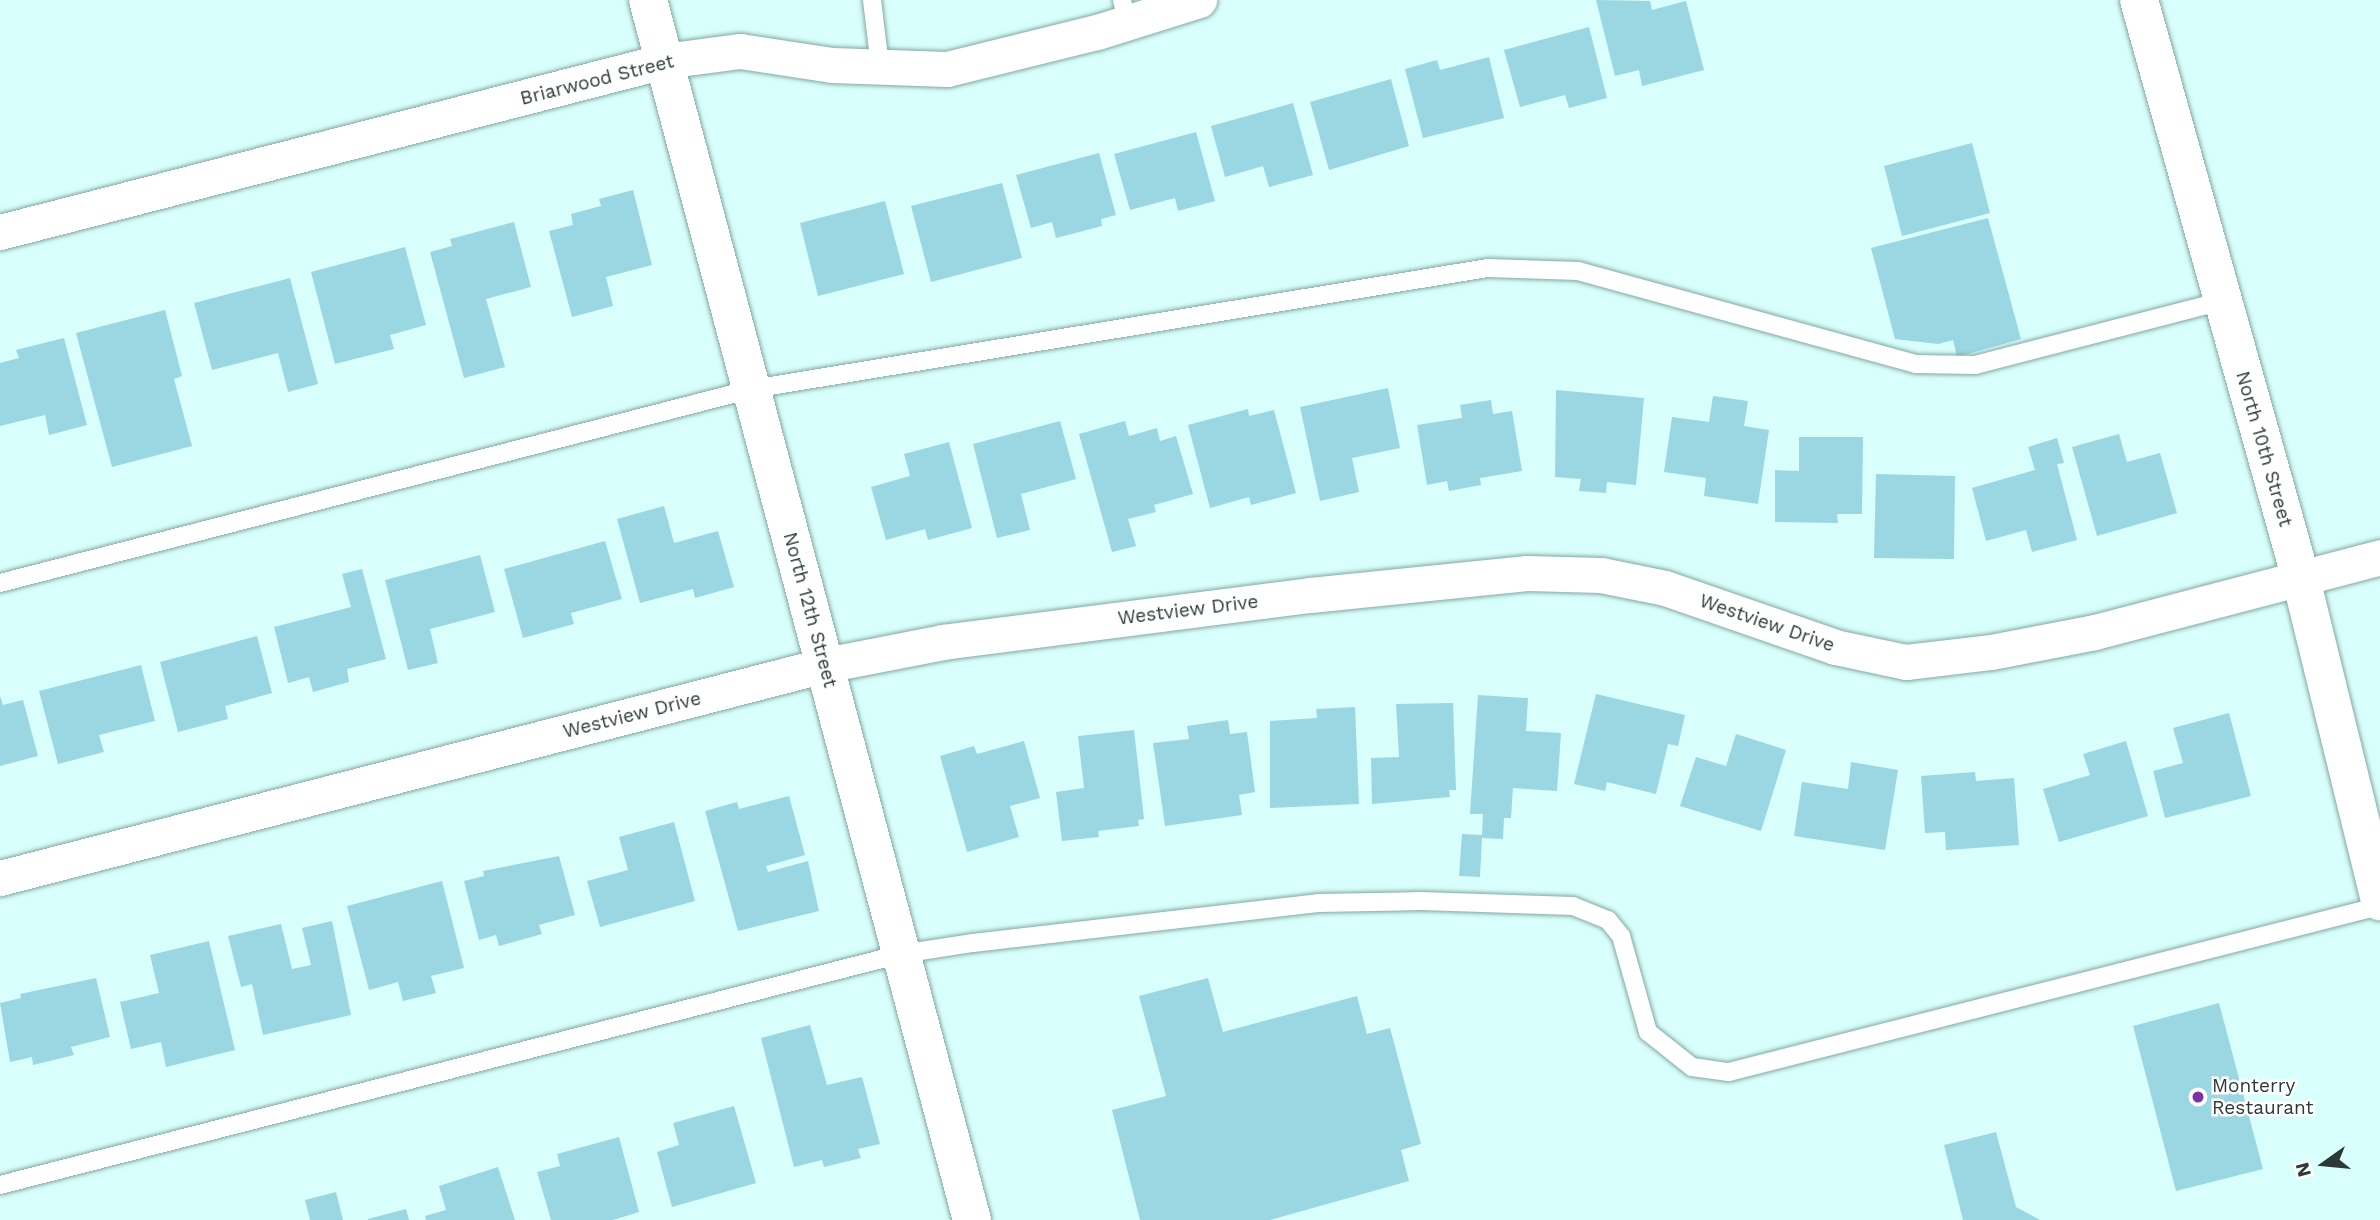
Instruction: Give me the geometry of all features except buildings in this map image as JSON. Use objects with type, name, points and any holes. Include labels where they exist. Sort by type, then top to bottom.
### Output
[{"type":"street","name":"North 12th Street","points":[[648,0],[972,1220]]},
{"type":"street","name":"Briarwood Street","points":[[0,232],[664,61],[740,51],[832,65],[947,69],[1125,10],[1199,0]]},
{"type":"street","name":"North 10th Street","points":[[2139,0],[2301,579],[2380,901]]},
{"type":"street","name":"Westview Drive","points":[[0,878],[825,666],[943,642],[1310,594],[1527,573],[1601,575],[1665,588],[1835,647],[1906,662],[1991,652],[2095,632],[2380,557]]},
{"type":"lane","points":[[872,0],[880,66]]},
{"type":"lane","points":[[0,583],[751,390],[1488,268],[1578,271],[1915,364],[1975,365],[2223,301]]},
{"type":"lane","points":[[0,1185],[901,954],[1318,903],[1421,901],[1573,906],[1608,919],[1621,936],[1648,1032],[1692,1066],[1729,1072],[2380,906]]},
{"type":"place","name":"Monterry Restaurant","points":[[2198,1097]]}]
